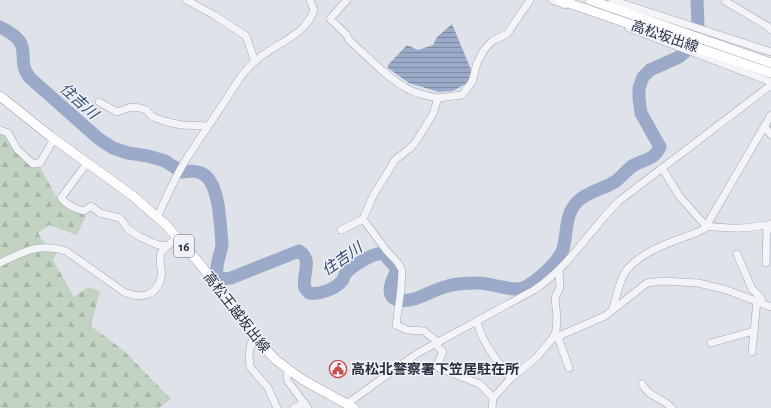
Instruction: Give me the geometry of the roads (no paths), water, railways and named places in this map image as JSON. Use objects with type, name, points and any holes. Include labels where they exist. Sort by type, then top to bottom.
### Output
[{"type":"main road","name":"高松坂出線","points":[[560,0],[771,63]]},
{"type":"main road","name":"高松坂出線","points":[[590,0],[771,73]]},
{"type":"main road","name":"高松王越坂出線","points":[[0,96],[54,139],[133,196],[157,217],[200,264],[255,336],[276,360],[303,380],[351,406]]},
{"type":"street","points":[[186,0],[214,15],[246,36],[255,62]]},
{"type":"street","points":[[157,217],[182,167],[249,66],[278,44],[294,36],[312,16],[314,10],[310,0]]},
{"type":"street","points":[[347,0],[330,19],[347,35],[349,40],[384,73],[405,88],[419,94],[438,98],[462,95],[472,82],[477,63],[484,50],[492,40],[507,34],[530,0]]},
{"type":"street","points":[[552,0],[771,83]]},
{"type":"street","points":[[612,0],[771,52]]},
{"type":"street","points":[[724,1],[767,26],[771,30]]},
{"type":"street","points":[[351,406],[395,369],[437,343],[545,283],[560,270],[606,214],[619,201],[771,83]]},
{"type":"street","points":[[341,230],[363,219],[373,196],[395,160],[415,143],[433,114],[438,98]]},
{"type":"street","points":[[99,102],[117,112],[131,107],[140,108],[146,110],[153,117],[164,121],[181,125],[208,126]]},
{"type":"street","points":[[613,308],[626,271],[643,254],[698,232],[706,226],[771,115]]},
{"type":"street","points":[[765,127],[771,135]]},
{"type":"street","points":[[0,130],[8,133],[17,149],[33,164],[40,163],[54,139]]},
{"type":"street","points":[[87,162],[61,198],[66,204],[72,208],[84,211],[90,206],[100,213],[120,218],[128,229],[140,237],[158,245],[168,246]]},
{"type":"street","points":[[662,168],[680,197],[706,226],[733,229],[763,225],[770,226],[766,263]]},
{"type":"street","points":[[363,219],[402,270],[396,325],[407,330],[424,331],[437,343],[443,352],[437,365],[439,368],[480,384],[493,398]]},
{"type":"street","points":[[0,263],[30,249],[45,247],[58,249],[66,252],[124,292],[133,296],[142,296],[151,293],[157,286],[161,277],[160,256],[162,251],[177,238]]},
{"type":"street","points":[[737,254],[752,289],[761,298],[754,330],[752,352]]},
{"type":"street","points":[[560,270],[560,286],[555,298],[557,317],[555,338],[569,368]]},
{"type":"street","points":[[492,408],[493,398],[511,378],[537,357],[555,338],[600,318],[647,283],[662,281],[698,283],[727,290],[771,307]]},
{"type":"street","points":[[477,321],[478,328],[488,346],[498,362],[511,378]]},
{"type":"street","points":[[711,343],[754,330]]},
{"type":"street","points":[[255,336],[251,343],[249,355],[250,366],[268,388],[277,408]]},
{"type":"street","points":[[288,370],[287,380],[306,405],[294,408]]},
{"type":"street","points":[[642,384],[646,392],[668,404],[672,408]]},
{"type":"water","points":[[452,24],[472,72],[467,83],[453,91],[439,92],[409,83],[388,68],[388,65],[407,45],[418,50],[433,45],[437,37]]},
{"type":"waterway","name":"住吉川","points":[[0,27],[12,33],[22,46],[23,64],[25,71],[30,78],[99,139],[113,148],[128,153],[148,156],[165,161],[182,172],[191,171],[206,176],[214,189],[220,218],[222,244],[217,268],[219,277],[223,279],[231,278],[299,251],[306,259],[305,288],[309,293],[317,293],[331,289],[339,284],[343,280],[346,273],[360,262],[374,255],[381,254],[387,257],[396,270],[391,284],[391,294],[396,299],[405,300],[414,299],[444,287],[459,284],[478,283],[519,289],[540,277],[552,266],[561,254],[565,242],[568,218],[570,212],[578,201],[616,181],[631,167],[649,159],[658,151],[660,147],[641,113],[639,88],[643,77],[650,70],[679,57],[685,52],[698,25],[697,0]]},
{"type":"place","name":"高松北警察署下笠居駐在所","points":[[338,369]]}]
